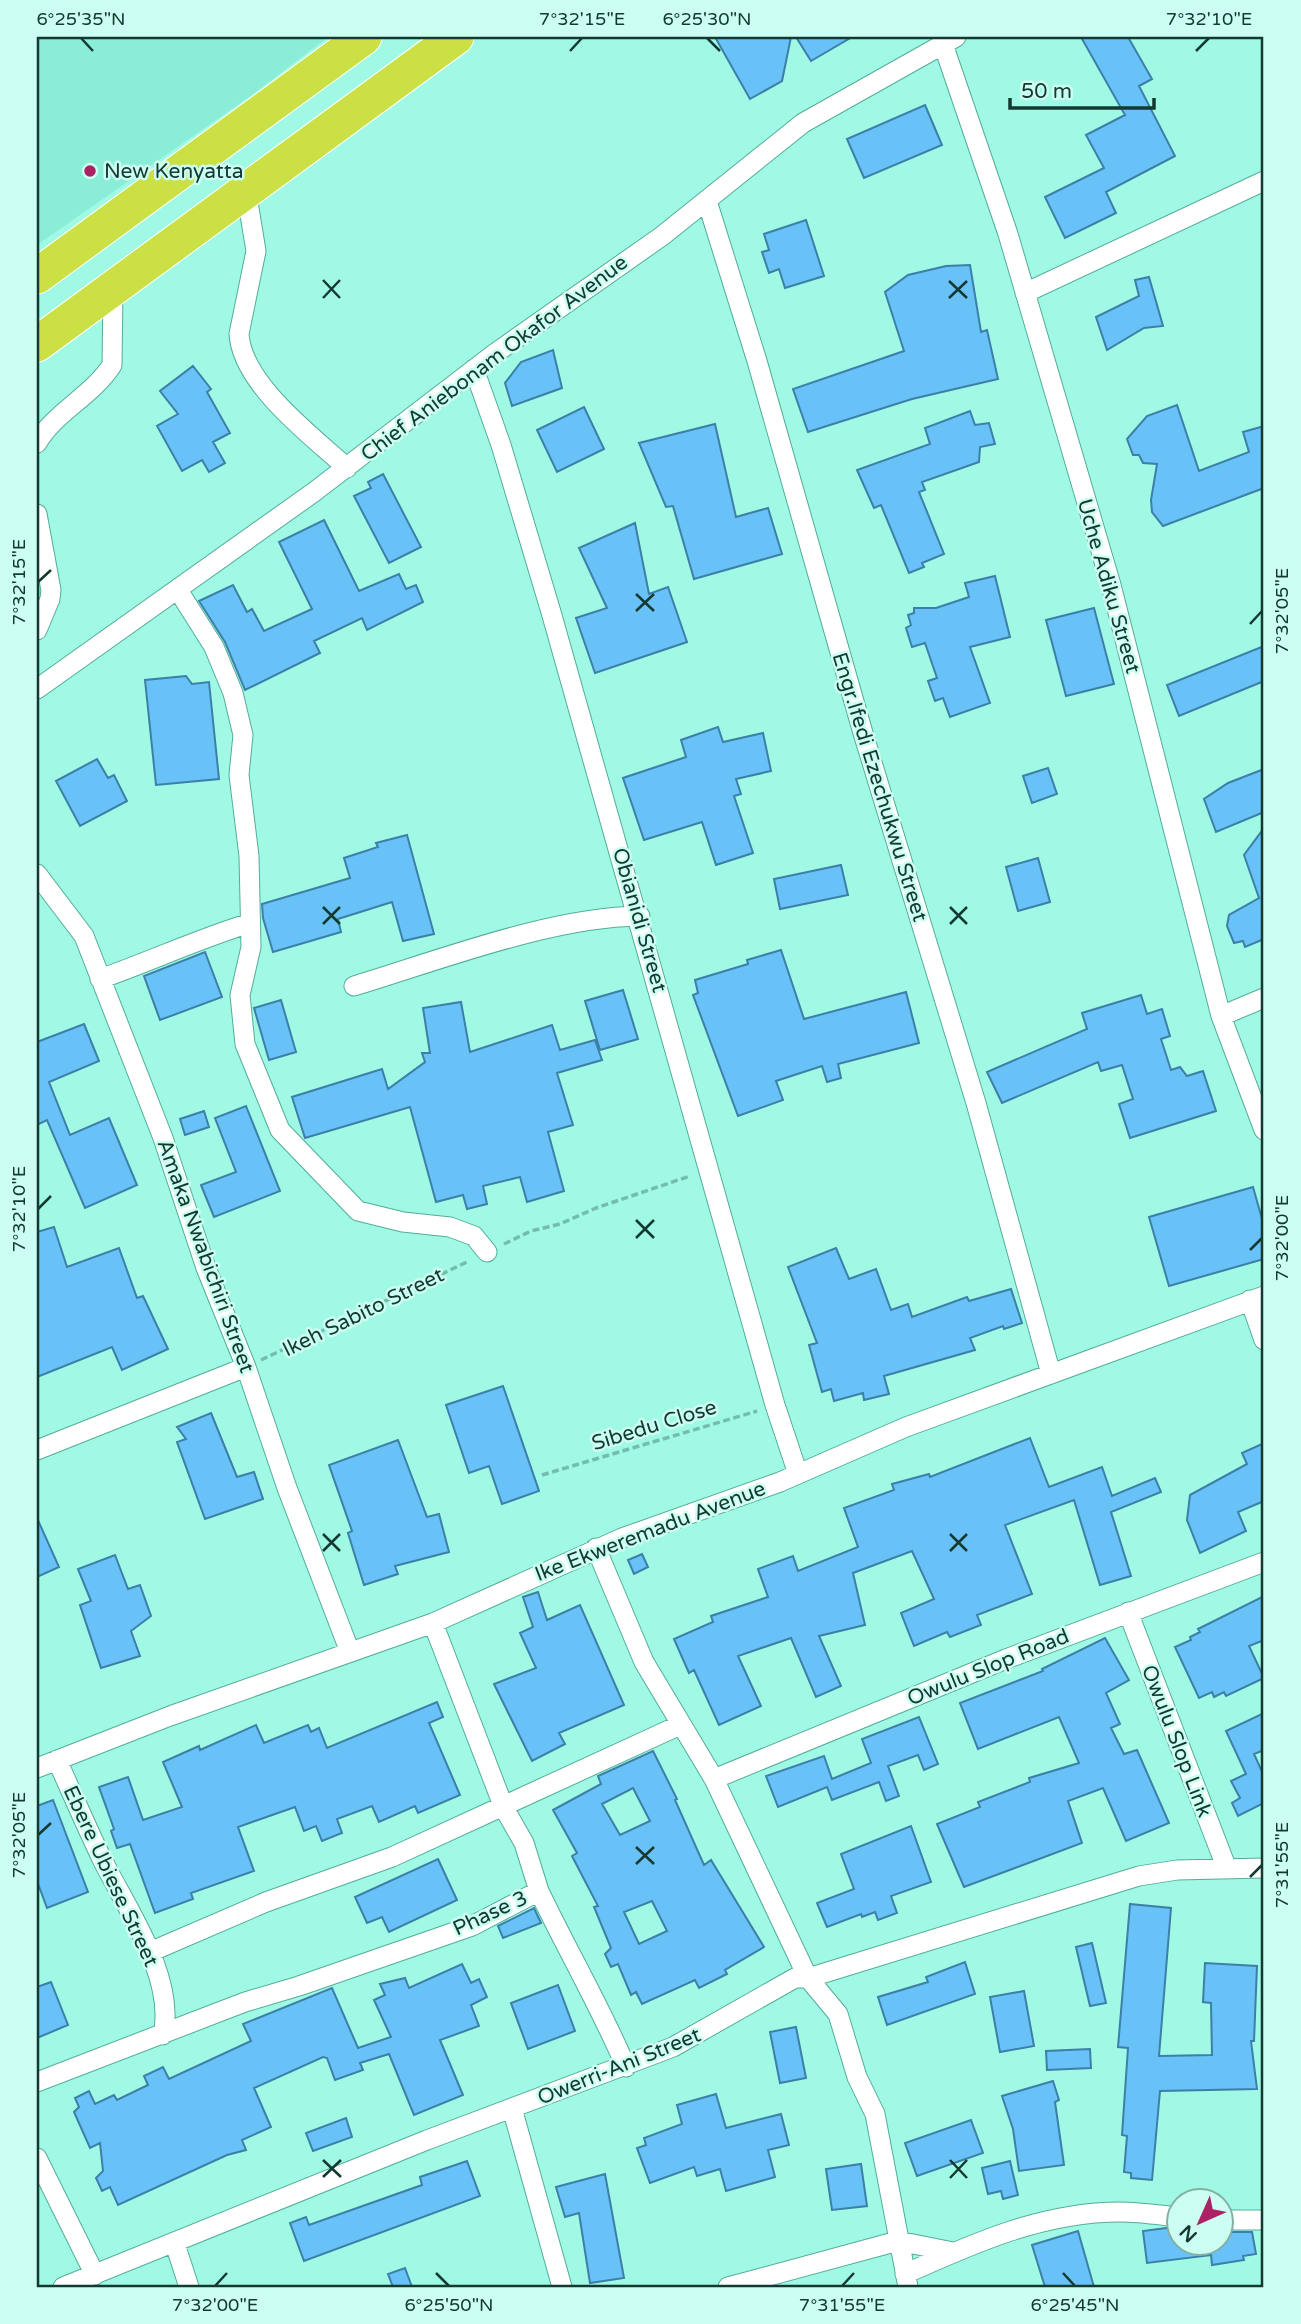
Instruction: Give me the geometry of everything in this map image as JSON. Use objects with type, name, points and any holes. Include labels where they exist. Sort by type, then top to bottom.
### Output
[{"type":"highway","points":[[37,276],[364,37]]},
{"type":"highway","points":[[37,344],[456,37]]},
{"type":"street","name":"Chief Aniebonam Okafor Avenue","points":[[37,689],[347,468],[474,369],[707,201],[803,123],[950,40]]},
{"type":"street","name":"Uche Adiku Street","points":[[950,40],[1111,585],[1221,1016],[1264,1130]]},
{"type":"street","points":[[1025,293],[1264,181]]},
{"type":"street","points":[[246,190],[256,251],[239,334],[241,347],[270,395],[347,468]]},
{"type":"street","name":"Engr.Ifedi Ezechukwu Street","points":[[707,201],[757,361],[863,733],[976,1103],[1051,1374]]},
{"type":"street","points":[[37,443],[42,433],[86,395],[112,365],[113,289]]},
{"type":"street","name":"Obianidi Street","points":[[474,369],[501,444],[639,916],[775,1405],[798,1474]]},
{"type":"street","points":[[37,514],[51,590],[37,630]]},
{"type":"street","points":[[177,590],[214,647],[233,693],[243,735],[239,775],[249,856],[251,947],[240,995],[245,1044],[281,1130],[358,1210],[403,1222],[450,1227],[474,1236],[487,1252]]},
{"type":"street","name":"Amaka Nwabichiri Street","points":[[37,874],[84,936],[163,1138],[206,1268],[246,1367],[287,1488],[350,1652]]},
{"type":"street","points":[[354,986],[535,933],[605,916],[639,916]]},
{"type":"street","points":[[100,979],[140,965],[176,947],[250,923]]},
{"type":"street","points":[[1221,1016],[1264,998]]},
{"type":"street","points":[[1257,1298],[1264,1340]]},
{"type":"street","name":"Ike Ekweremadu Avenue","points":[[37,1768],[433,1623],[596,1548],[798,1474],[905,1427],[1257,1298]]},
{"type":"street","points":[[37,1450],[246,1367]]},
{"type":"street","points":[[596,1548],[644,1662],[714,1779],[808,1978],[838,2014],[857,2077],[874,2114],[907,2281],[953,2252],[1009,2230],[1046,2220],[1119,2212],[1164,2216]]},
{"type":"street","name":"Owulu Slop Road","points":[[714,1779],[1128,1612],[1264,1562]]},
{"type":"street","name":"Owulu Slop Link","points":[[1128,1612],[1227,1869]]},
{"type":"street","name":"Phase 3","points":[[37,2082],[245,2001],[299,1986],[478,1923],[539,1891],[524,1843],[504,1808],[433,1623]]},
{"type":"street","points":[[150,1952],[266,1902],[392,1857],[504,1808],[680,1725]]},
{"type":"street","name":"Ebere Ubiese Street","points":[[57,1760],[102,1859],[150,1952],[163,2000],[163,2035]]},
{"type":"street","name":"Owerri-Ani Street","points":[[63,2287],[175,2245],[512,2108],[626,2067],[702,2034],[795,1978],[808,1978],[1139,1876],[1177,1870],[1264,1868]]},
{"type":"street","points":[[539,1891],[607,2023],[626,2067]]},
{"type":"street","points":[[512,2108],[562,2287]]},
{"type":"street","points":[[37,2158],[95,2275]]},
{"type":"street","points":[[1234,2220],[1264,2220]]},
{"type":"street","points":[[727,2287],[898,2241],[953,2252]]},
{"type":"street","points":[[175,2245],[189,2287]]},
{"type":"path","name":"Ikeh Sabito Street","points":[[246,1367],[531,1231],[560,1224],[596,1208],[671,1184],[708,1168]]},
{"type":"path","name":"Sibedu Close","points":[[542,1475],[775,1405]]},
{"type":"shaded area","name":"New Kenyatta","points":[[37,37],[328,37],[249,97],[37,245]]},
{"type":"building","points":[[715,37],[791,37],[782,81],[750,99]]},
{"type":"building","points":[[796,37],[852,37],[811,61]]},
{"type":"building","points":[[1081,37],[1128,37],[1152,79],[1139,86],[1175,156],[1106,192],[1116,213],[1065,238],[1045,197],[1104,168],[1086,135],[1125,115]]},
{"type":"building","points":[[925,105],[942,145],[864,178],[847,139]]},
{"type":"building","points":[[806,220],[824,276],[785,288],[779,269],[769,273],[762,252],[769,250],[764,234]]},
{"type":"building","points":[[970,265],[981,332],[987,330],[998,379],[912,399],[808,432],[793,389],[904,351],[885,292],[908,275],[946,266]]},
{"type":"building","points":[[1149,277],[1163,326],[1144,328],[1107,350],[1096,317],[1139,296],[1135,280]]},
{"type":"building","points":[[553,350],[562,388],[512,406],[505,383],[521,362]]},
{"type":"building","points":[[193,366],[211,389],[207,392],[230,433],[213,442],[225,463],[209,472],[202,460],[182,471],[157,426],[178,414],[160,391]]},
{"type":"building","points":[[1177,405],[1199,471],[1249,452],[1243,432],[1264,426],[1264,488],[1163,526],[1152,512],[1151,500],[1157,464],[1143,463],[1139,455],[1133,455],[1127,439],[1147,416]]},
{"type":"building","points":[[584,407],[604,449],[557,472],[537,430]]},
{"type":"building","points":[[970,411],[975,425],[989,423],[995,444],[980,447],[979,462],[922,482],[925,490],[919,492],[944,554],[922,563],[924,567],[909,573],[881,505],[874,508],[857,470],[930,444],[925,428]]},
{"type":"building","points":[[715,424],[736,517],[768,508],[782,554],[694,579],[673,506],[666,507],[639,443]]},
{"type":"building","points":[[383,474],[421,547],[389,563],[354,496],[371,488],[368,482]]},
{"type":"building","points":[[324,520],[359,591],[399,574],[406,589],[416,585],[423,602],[367,630],[362,618],[314,641],[320,653],[245,690],[225,642],[199,601],[233,585],[247,612],[252,609],[264,631],[312,609],[279,542]]},
{"type":"building","points":[[635,523],[649,594],[668,587],[687,642],[595,673],[576,618],[607,608],[579,548]]},
{"type":"building","points":[[995,576],[1010,637],[970,647],[990,703],[950,717],[943,698],[935,701],[928,681],[937,678],[925,643],[912,647],[906,628],[911,625],[908,615],[914,613],[914,608],[936,608],[969,597],[965,583]]},
{"type":"building","points":[[1094,608],[1114,684],[1066,696],[1046,620]]},
{"type":"building","points":[[1264,646],[1264,681],[1179,716],[1167,685]]},
{"type":"building","points":[[186,676],[192,684],[209,682],[219,779],[156,785],[145,680]]},
{"type":"building","points":[[718,727],[723,742],[763,733],[771,771],[736,779],[741,794],[734,796],[753,853],[716,865],[702,822],[644,840],[623,778],[686,757],[681,740]]},
{"type":"building","points":[[97,759],[108,778],[114,775],[127,801],[80,826],[56,781]]},
{"type":"building","points":[[1048,768],[1057,794],[1032,803],[1023,776]]},
{"type":"building","points":[[1264,769],[1264,812],[1216,832],[1204,799],[1228,783]]},
{"type":"building","points":[[1264,828],[1264,939],[1245,947],[1243,941],[1234,943],[1227,926],[1229,915],[1259,898],[1244,855]]},
{"type":"building","points":[[407,835],[434,934],[403,941],[392,902],[338,919],[341,932],[273,952],[263,918],[262,904],[350,878],[344,858],[378,847],[376,843]]},
{"type":"building","points":[[1038,858],[1050,902],[1018,911],[1006,867]]},
{"type":"building","points":[[841,865],[848,895],[780,909],[774,879]]},
{"type":"building","points":[[781,950],[804,1019],[906,992],[919,1043],[838,1064],[841,1078],[827,1082],[822,1066],[776,1081],[783,1100],[738,1116],[693,995],[698,993],[695,980],[748,964],[747,960]]},
{"type":"building","points":[[205,952],[222,997],[160,1020],[144,976]]},
{"type":"building","points":[[623,990],[638,1039],[600,1050],[585,1001]]},
{"type":"building","points":[[1141,995],[1147,1014],[1162,1009],[1170,1036],[1161,1039],[1171,1070],[1180,1067],[1187,1076],[1203,1071],[1216,1111],[1130,1138],[1119,1104],[1133,1099],[1122,1065],[1101,1071],[1098,1062],[1002,1103],[987,1072],[1087,1029],[1082,1013]]},
{"type":"building","points":[[281,1000],[296,1052],[269,1060],[254,1008]]},
{"type":"building","points":[[461,1002],[470,1052],[552,1025],[560,1050],[595,1040],[602,1060],[557,1073],[573,1125],[548,1132],[564,1191],[527,1202],[520,1177],[483,1186],[487,1204],[467,1209],[463,1195],[436,1202],[410,1107],[305,1138],[292,1097],[382,1069],[388,1089],[425,1062],[422,1053],[430,1053],[423,1008]]},
{"type":"building","points":[[84,1024],[99,1061],[49,1082],[70,1135],[109,1118],[137,1185],[85,1208],[47,1120],[37,1125],[37,1042]]},
{"type":"building","points":[[246,1106],[280,1191],[214,1217],[201,1185],[236,1172],[215,1118]]},
{"type":"building","points":[[204,1111],[209,1127],[185,1135],[180,1119]]},
{"type":"building","points":[[1253,1187],[1264,1226],[1264,1259],[1169,1286],[1149,1217]]},
{"type":"building","points":[[54,1227],[67,1267],[119,1248],[137,1298],[143,1296],[168,1349],[122,1370],[112,1347],[37,1377],[37,1232]]},
{"type":"building","points":[[836,1248],[849,1279],[876,1269],[891,1310],[908,1304],[912,1317],[967,1297],[969,1301],[1011,1289],[1022,1323],[1004,1329],[1003,1326],[970,1338],[975,1350],[884,1376],[889,1394],[864,1400],[863,1393],[834,1401],[831,1389],[822,1392],[809,1345],[817,1343],[788,1267]]},
{"type":"building","points":[[503,1386],[539,1491],[502,1504],[489,1466],[469,1473],[446,1405]]},
{"type":"building","points":[[211,1413],[237,1477],[254,1472],[263,1499],[205,1519],[177,1442],[186,1439],[177,1427]]},
{"type":"building","points":[[1030,1438],[1049,1487],[1102,1467],[1112,1496],[1155,1478],[1161,1492],[1111,1512],[1131,1576],[1100,1585],[1074,1500],[1005,1525],[1032,1594],[977,1615],[981,1625],[950,1637],[947,1632],[914,1646],[901,1613],[934,1599],[912,1551],[853,1573],[865,1625],[819,1636],[841,1686],[816,1697],[791,1638],[738,1656],[761,1706],[719,1725],[694,1670],[689,1673],[674,1639],[713,1622],[711,1616],[768,1597],[758,1569],[793,1556],[798,1571],[858,1547],[844,1508],[894,1490],[892,1484],[929,1474],[930,1477]]},
{"type":"building","points":[[398,1440],[427,1517],[439,1514],[449,1552],[395,1566],[398,1574],[364,1585],[348,1533],[352,1531],[329,1465]]},
{"type":"building","points":[[1264,1443],[1264,1501],[1238,1512],[1246,1531],[1200,1553],[1187,1520],[1190,1495],[1247,1464],[1242,1453]]},
{"type":"building","points":[[37,1518],[59,1567],[37,1577]]},
{"type":"building","points":[[642,1554],[648,1567],[634,1574],[628,1560]]},
{"type":"building","points":[[115,1555],[128,1589],[140,1585],[151,1616],[131,1631],[140,1656],[101,1668],[80,1605],[91,1601],[78,1569]]},
{"type":"building","points":[[538,1592],[547,1620],[580,1605],[624,1705],[559,1733],[565,1744],[532,1761],[494,1684],[536,1668],[520,1633],[533,1627],[523,1597]]},
{"type":"building","points":[[1264,1596],[1264,1640],[1249,1646],[1264,1678],[1226,1696],[1224,1692],[1214,1697],[1212,1692],[1199,1698],[1175,1647],[1191,1640],[1190,1637],[1200,1632],[1198,1629]]},
{"type":"building","points":[[1105,1638],[1129,1680],[1106,1693],[1120,1724],[1111,1728],[1124,1754],[1137,1750],[1169,1823],[1126,1841],[1103,1788],[1068,1801],[1082,1843],[964,1887],[937,1824],[980,1807],[978,1802],[1030,1782],[1029,1778],[1079,1763],[1059,1717],[978,1749],[960,1703],[1043,1671],[1042,1669]]},
{"type":"building","points":[[437,1702],[443,1717],[429,1723],[460,1795],[418,1813],[415,1806],[379,1822],[372,1806],[337,1819],[342,1833],[322,1841],[316,1826],[304,1831],[295,1807],[238,1827],[254,1871],[191,1893],[193,1899],[155,1913],[130,1844],[117,1848],[111,1831],[114,1829],[99,1787],[128,1777],[143,1820],[182,1807],[163,1762],[199,1746],[200,1750],[256,1725],[264,1743],[308,1725],[311,1732],[319,1728],[327,1748]]},
{"type":"building","points":[[1264,1713],[1264,1750],[1254,1754],[1264,1776],[1264,1803],[1238,1816],[1232,1803],[1240,1798],[1231,1781],[1246,1774],[1226,1731]]},
{"type":"building","points":[[919,1717],[938,1764],[924,1770],[918,1755],[888,1766],[899,1796],[886,1801],[879,1782],[832,1800],[827,1787],[778,1807],[766,1776],[824,1756],[832,1779],[871,1763],[862,1739]]},
{"type":"building","points":[[653,1751],[677,1799],[675,1800],[704,1865],[711,1860],[764,1947],[725,1970],[727,1974],[699,1988],[695,1980],[642,2004],[636,1992],[631,1995],[618,1964],[611,1967],[605,1954],[611,1948],[594,1907],[598,1906],[572,1856],[577,1853],[553,1810],[601,1784],[598,1776]],"holes":[[[633,1788],[650,1821],[620,1835],[602,1804]],[[652,1901],[667,1931],[639,1944],[624,1912]]]},
{"type":"building","points":[[53,1800],[88,1892],[47,1908],[37,1881],[37,1806]]},
{"type":"building","points":[[911,1826],[931,1882],[891,1896],[897,1913],[878,1920],[875,1912],[862,1917],[861,1914],[827,1927],[817,1903],[854,1889],[841,1854]]},
{"type":"building","points":[[438,1859],[457,1900],[389,1932],[382,1917],[367,1923],[355,1897]]},
{"type":"building","points":[[1130,1904],[1171,1908],[1159,2056],[1212,2055],[1211,2003],[1203,2002],[1205,1963],[1257,1966],[1254,2041],[1251,2041],[1257,2089],[1160,2091],[1152,2180],[1131,2178],[1131,2173],[1124,2172],[1127,2136],[1122,2135],[1128,2048],[1118,2047]]},
{"type":"building","points":[[534,1908],[541,1923],[503,1938],[498,1926]]},
{"type":"building","points":[[1092,1943],[1106,2003],[1090,2006],[1076,1947]]},
{"type":"building","points":[[965,1962],[975,1994],[887,2025],[878,1997],[928,1982],[926,1977]]},
{"type":"building","points":[[462,1964],[471,1983],[479,1979],[487,1997],[471,2005],[479,2026],[440,2040],[463,2095],[414,2115],[389,2054],[360,2063],[363,2070],[335,2080],[327,2058],[323,2057],[254,2088],[271,2127],[242,2140],[246,2150],[227,2155],[118,2205],[110,2187],[102,2191],[96,2178],[103,2171],[100,2143],[90,2148],[74,2112],[79,2107],[75,2098],[89,2091],[95,2104],[114,2095],[117,2100],[148,2085],[144,2076],[163,2067],[169,2079],[251,2041],[243,2024],[332,1988],[358,2048],[391,2037],[374,2000],[385,1995],[380,1984],[405,1978],[409,1988]]},
{"type":"building","points":[[51,1982],[68,2025],[37,2038],[37,1987]]},
{"type":"building","points":[[558,1985],[575,2031],[528,2049],[511,2003]]},
{"type":"building","points":[[1024,1991],[1034,2046],[1000,2052],[990,1997]]},
{"type":"building","points":[[796,2027],[806,2078],[780,2083],[770,2032]]},
{"type":"building","points":[[1090,2049],[1091,2068],[1047,2070],[1046,2051]]},
{"type":"building","points":[[1053,2081],[1059,2100],[1055,2102],[1064,2165],[1019,2171],[1013,2129],[1002,2096]]},
{"type":"building","points":[[716,2094],[726,2128],[781,2114],[789,2145],[768,2150],[775,2177],[726,2191],[720,2169],[697,2176],[694,2167],[650,2183],[637,2148],[646,2145],[644,2138],[682,2124],[677,2105]]},
{"type":"building","points":[[346,2118],[352,2137],[313,2151],[306,2133]]},
{"type":"building","points":[[971,2120],[983,2153],[917,2176],[905,2143]]},
{"type":"building","points":[[467,2161],[480,2196],[304,2261],[290,2223],[306,2217],[309,2225],[422,2185],[420,2177]]},
{"type":"building","points":[[1010,2161],[1018,2195],[1003,2199],[1001,2191],[988,2194],[982,2168]]},
{"type":"building","points":[[861,2164],[867,2206],[832,2210],[826,2169]]},
{"type":"building","points":[[605,2174],[624,2278],[590,2283],[579,2213],[565,2217],[556,2187]]},
{"type":"building","points":[[1164,2228],[1164,2258],[1187,2258],[1147,2263],[1143,2231]]},
{"type":"building","points":[[1078,2231],[1094,2287],[1045,2287],[1032,2245]]},
{"type":"building","points":[[1234,2232],[1252,2232],[1256,2254],[1243,2256],[1244,2260],[1212,2265],[1211,2258],[1234,2258]]},
{"type":"building","points":[[405,2268],[412,2287],[393,2287],[388,2274]]},
{"type":"place","name":"New Kenyatta","points":[[90,171]]}]
